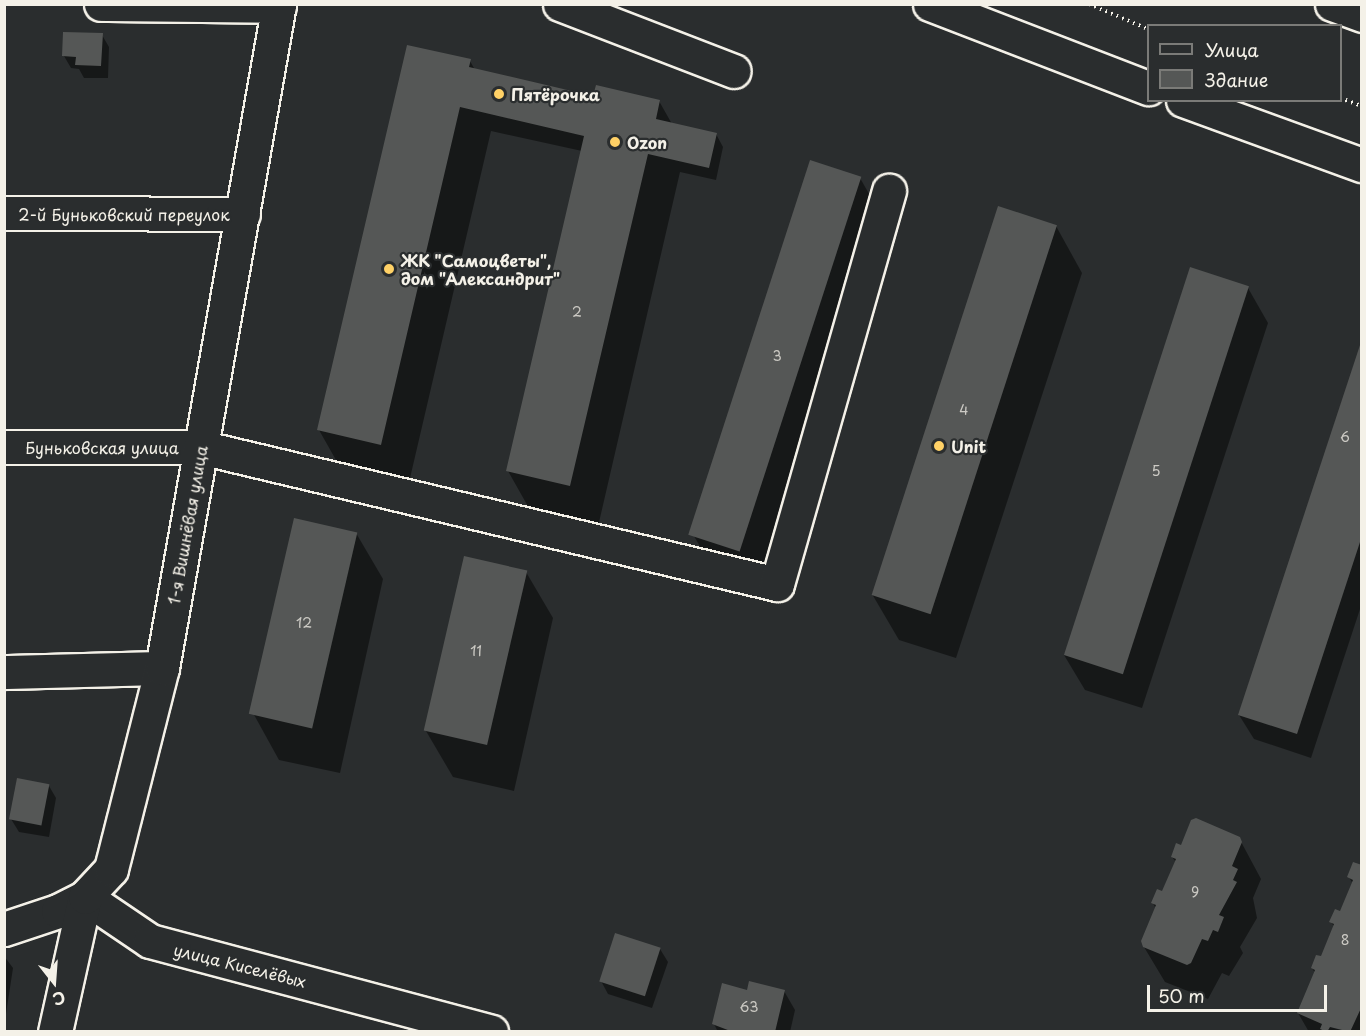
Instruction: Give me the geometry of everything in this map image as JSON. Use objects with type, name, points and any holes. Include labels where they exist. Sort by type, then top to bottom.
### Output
[{"type":"street","points":[[101,4],[279,5]]},
{"type":"street","points":[[560,4],[734,71]]},
{"type":"street","points":[[930,4],[1147,87]]},
{"type":"street","points":[[1332,4],[1362,15]]},
{"type":"street","name":"1-я Вишнёвая улица","points":[[85,897],[111,869],[162,668],[279,5]]},
{"type":"street","points":[[1189,102],[1362,165]]},
{"type":"street","name":"Буньковская улица","points":[[4,447],[200,447],[777,584],[889,191]]},
{"type":"street","name":"2-й Буньковский переулок","points":[[4,213],[243,214]]},
{"type":"street","points":[[4,672],[162,668]]},
{"type":"street","points":[[4,929],[58,911],[85,897]]},
{"type":"street","points":[[55,1032],[85,897]]},
{"type":"street","name":"улица Киселёвых","points":[[85,897],[150,941],[425,1022],[491,1032]]},
{"type":"path","points":[[1089,4],[1147,28]]},
{"type":"path","points":[[1342,98],[1362,106]]},
{"type":"building","points":[[63,32],[103,33],[101,66],[75,65],[76,57],[62,56]]},
{"type":"building","points":[[407,45],[471,59],[469,67],[593,96],[596,85],[660,100],[656,119],[717,133],[709,168],[648,154],[570,486],[506,471],[584,136],[460,107],[381,445],[317,430]]},
{"type":"building","points":[[810,160],[861,177],[740,551],[688,535]]},
{"type":"building","points":[[998,206],[1057,225],[931,614],[872,595]]},
{"type":"building","points":[[1190,267],[1249,286],[1123,674],[1064,655]]},
{"type":"building","points":[[1362,339],[1362,536],[1297,734],[1238,715]]},
{"type":"building","points":[[294,518],[357,533],[312,728],[249,714]]},
{"type":"building","points":[[464,556],[527,571],[487,745],[424,730]]},
{"type":"building","points":[[17,778],[49,784],[41,826],[9,819]]},
{"type":"building","points":[[1196,818],[1240,837],[1242,842],[1232,866],[1238,869],[1233,880],[1237,882],[1219,915],[1224,917],[1218,932],[1213,930],[1208,941],[1202,939],[1191,963],[1187,965],[1143,947],[1141,941],[1156,905],[1151,903],[1157,889],[1162,891],[1176,859],[1171,857],[1176,843],[1181,845],[1191,820]]},
{"type":"building","points":[[1353,862],[1362,865],[1362,1006],[1350,1032],[1330,1027],[1327,1032],[1320,1029],[1322,1024],[1297,1013],[1315,970],[1311,968],[1316,955],[1321,956],[1334,924],[1329,922],[1335,909],[1340,911],[1353,880],[1347,877]]},
{"type":"building","points":[[615,933],[661,948],[645,996],[599,982]]},
{"type":"building","points":[[749,981],[785,990],[775,1032],[733,1032],[712,1024],[722,983],[747,990]]},
{"type":"place","name":"Пятёрочка","points":[[499,94]]},
{"type":"place","name":"Ozon","points":[[615,142]]},
{"type":"place","name":"ЖК \"Самоцветы\", дом \"Александрит\"","points":[[389,269]]},
{"type":"place","name":"Unit","points":[[939,446]]}]
